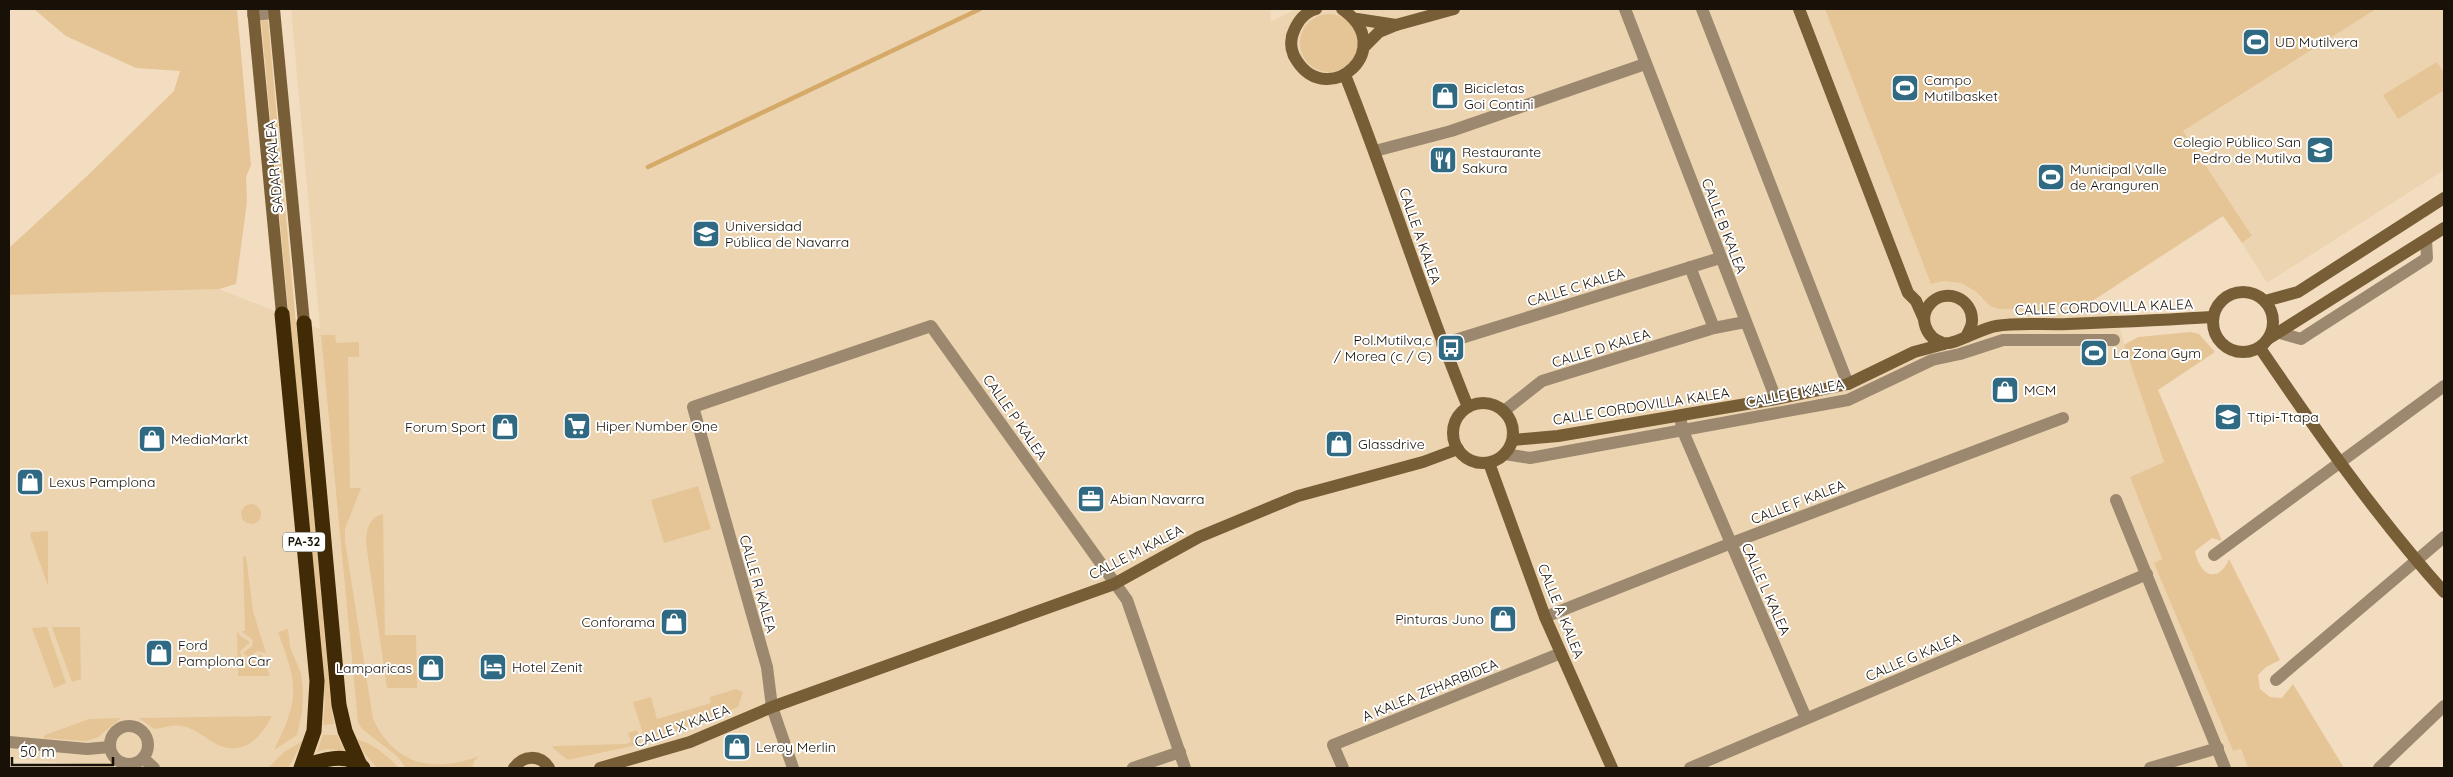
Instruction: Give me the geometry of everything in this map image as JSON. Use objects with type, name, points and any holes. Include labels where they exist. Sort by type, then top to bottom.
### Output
[{"type":"highway","name":"PA-32","points":[[282,314],[317,681],[314,731],[302,768]]},
{"type":"highway","name":"PA-32","points":[[304,323],[339,705],[345,731],[361,765]]},
{"type":"highway","name":"PA-32","points":[[302,768],[318,760],[333,758],[361,765]]},
{"type":"street","points":[[1311,9],[1296,24],[1290,42],[1293,55],[1303,70],[1324,79],[1345,75],[1358,64],[1365,46],[1379,32],[1396,25],[1454,9]]},
{"type":"street","points":[[1342,9],[1357,20],[1363,32],[1365,46]]},
{"type":"street","name":"CALLE B KALEA","points":[[1625,9],[1776,399]]},
{"type":"street","name":"CALLE E KALEA","points":[[1702,9],[1848,384]]},
{"type":"street","points":[[1799,9],[1908,293],[1916,301],[1925,324],[1932,338],[1944,344],[1956,343],[1967,335],[1973,322],[1971,314],[1964,301],[1956,296],[1946,295],[1936,298],[1928,306],[1925,324],[1914,352]]},
{"type":"street","points":[[253,12],[274,11]]},
{"type":"street","name":"SADAR KALEA","points":[[274,11],[304,323]]},
{"type":"street","name":"SADAR KALEA","points":[[253,12],[282,314]]},
{"type":"street","points":[[1357,20],[1396,25]]},
{"type":"street","points":[[1375,152],[1451,131],[1645,64]]},
{"type":"street","name":"CALLE A KALEA","points":[[1345,75],[1375,152],[1442,344],[1468,407]]},
{"type":"street","points":[[2265,301],[2298,292],[2444,198]]},
{"type":"street","points":[[2264,344],[2273,328],[2273,315],[2265,301],[2254,294],[2238,292],[2223,299],[2212,317],[2214,330],[2218,339],[2228,349],[2240,352],[2264,344],[2444,228]]},
{"type":"street","name":"CALLE C KALEA","points":[[1442,344],[1720,258]]},
{"type":"street","points":[[1690,267],[1714,328]]},
{"type":"street","points":[[1900,271],[1910,286],[1918,293],[1936,298]]},
{"type":"street","name":"CALLE CORDOVILLA KALEA","points":[[1971,314],[1997,326]]},
{"type":"street","name":"CALLE CORDOVILLA KALEA","points":[[1967,335],[1997,326],[2136,322],[2212,317]]},
{"type":"street","name":"CALLE D KALEA","points":[[1504,411],[1542,381],[1714,328],[1746,322]]},
{"type":"street","name":"CALLE P KALEA","points":[[693,407],[931,326],[1127,600],[1186,768]]},
{"type":"street","name":"CALLE E KALEA","points":[[1504,454],[1530,458],[1848,400],[1932,360],[1960,354],[2003,340],[2114,340]]},
{"type":"street","name":"CALLE CORDOVILLA KALEA","points":[[1513,440],[1558,436],[1776,399],[1848,384],[1914,352],[1944,344]]},
{"type":"street","points":[[2264,344],[2341,462],[2416,560],[2444,592]]},
{"type":"street","points":[[2214,555],[2444,386]]},
{"type":"street","points":[[1480,403],[1493,404],[1504,411],[1510,419],[1513,429],[1513,440],[1504,454],[1489,463],[1471,461],[1458,449],[1454,440],[1455,421],[1468,407],[1480,403]]},
{"type":"street","name":"CALLE R KALEA","points":[[693,407],[767,667],[772,707],[793,768]]},
{"type":"street","name":"CALLE L KALEA","points":[[1680,415],[1682,429],[1806,718]]},
{"type":"street","name":"CALLE F KALEA","points":[[1545,617],[1730,544],[2062,418]]},
{"type":"street","name":"CALLE M KALEA","points":[[772,707],[1114,584],[1199,537],[1298,496],[1423,462],[1458,449]]},
{"type":"street","name":"CALLE A KALEA","points":[[1489,463],[1545,617],[1612,768]]},
{"type":"street","points":[[2116,500],[2225,768]]},
{"type":"street","points":[[2276,680],[2444,537]]},
{"type":"street","name":"CALLE G KALEA","points":[[1690,768],[2147,574]]},
{"type":"street","name":"A KALEA ZEHARBIDEA","points":[[1342,768],[1333,745],[1561,653]]},
{"type":"street","points":[[2379,768],[2444,706]]},
{"type":"street","name":"CALLE X KALEA","points":[[600,768],[690,742],[772,707]]},
{"type":"street","points":[[129,726],[141,730],[148,740],[148,746],[143,758],[133,764],[122,762],[114,756],[110,747],[110,739],[118,730],[129,726]]},
{"type":"street","points":[[9,742],[87,750],[110,747]]},
{"type":"street","points":[[2150,768],[2218,748]]},
{"type":"street","points":[[1133,768],[1180,752]]},
{"type":"street","points":[[514,768],[520,762],[530,757],[543,761],[549,768]]},
{"type":"street","points":[[143,758],[154,768]]},
{"type":"shaded area","points":[[34,9],[237,9],[251,165],[246,177],[247,202],[236,284],[219,289],[9,295],[9,248],[85,178],[174,91],[180,71],[136,68],[66,36]]},
{"type":"shaded area","points":[[291,9],[1270,9],[1271,22],[1296,9],[1825,9],[1943,281],[1961,283],[1975,291],[1981,299],[2075,301],[2080,309],[2116,309],[2124,345],[2164,462],[2130,477],[2162,559],[2155,563],[2233,751],[2241,749],[2248,768],[78,768],[76,764],[9,758],[9,295],[219,289],[320,329]]},
{"type":"shaded area","name":"Municipal Valle de Aranguren","points":[[1825,9],[2376,9],[2183,131],[2252,236],[2242,243],[2223,216],[2080,309],[2074,301],[2059,309],[2054,302],[2040,310],[2000,309],[1990,306],[1975,291],[1961,283],[1943,281],[1931,284]]},
{"type":"shaded area","name":"Colegio Público San Pedro de Mutilva","points":[[2376,9],[2444,9],[2444,170],[2267,283],[2242,243],[2252,237],[2183,131]]},
{"type":"shaded area","points":[[1329,14],[1345,19],[1353,27],[1358,43],[1353,59],[1345,67],[1329,72],[1313,67],[1305,59],[1300,43],[1305,27],[1313,19]]},
{"type":"shaded area","points":[[268,20],[334,724],[323,725],[325,701],[261,21]]},
{"type":"shaded area","points":[[2437,62],[2444,73],[2444,90],[2398,119],[2383,95]]},
{"type":"shaded area","points":[[2191,332],[2199,334],[2215,352],[2158,390],[2222,541],[2212,538],[2195,551],[2197,559],[2205,571],[2209,574],[2214,574],[2220,572],[2225,567],[2229,559],[2280,660],[2266,667],[2258,675],[2260,689],[2270,697],[2282,698],[2293,684],[2344,768],[2248,768],[2241,749],[2233,751],[2154,563],[2162,559],[2130,477],[2164,462],[2124,345],[2138,337]]},
{"type":"shaded area","points":[[321,335],[335,335],[336,343],[359,342],[359,357],[348,357],[350,488],[361,488],[345,529],[345,541],[373,719],[382,735],[404,756],[431,764],[447,764],[479,756],[474,761],[473,768],[406,768],[397,756],[362,729],[358,722]]},
{"type":"shaded area","points":[[698,486],[711,529],[664,543],[651,500]]},
{"type":"shaded area","points":[[251,504],[258,507],[261,514],[258,521],[251,524],[244,521],[241,514],[244,507]]},
{"type":"shaded area","points":[[383,514],[385,635],[416,635],[417,688],[387,688],[366,543],[371,521]]},
{"type":"shaded area","points":[[48,531],[48,586],[30,535],[31,532]]},
{"type":"shaded area","points":[[246,556],[253,611],[266,653],[258,651],[249,657],[243,653],[252,646],[253,640],[241,631],[245,631],[243,557]]},
{"type":"shaded area","points":[[47,627],[66,683],[54,688],[32,628]]},
{"type":"shaded area","points":[[52,627],[80,627],[81,679],[72,682]]},
{"type":"shaded area","points":[[288,629],[290,647],[301,673],[303,691],[302,713],[297,735],[274,750],[292,704],[292,679],[285,650],[278,632]]},
{"type":"shaded area","points":[[237,630],[240,636],[250,642],[240,651],[242,659],[249,661],[261,654],[270,676],[238,676]]},
{"type":"shaded area","points":[[736,689],[743,692],[738,707],[646,743],[633,702],[651,697],[657,719],[711,703],[710,697]]},
{"type":"shaded area","points":[[272,716],[257,738],[243,747],[235,748],[216,744],[186,727],[174,725],[154,729],[139,718]]},
{"type":"shaded area","points":[[121,718],[98,737],[87,741],[43,738],[45,735],[89,719]]},
{"type":"shaded area","points":[[637,730],[641,744],[568,760],[553,748],[553,746],[626,744],[631,742],[628,733]]},
{"type":"shaded area","points":[[323,735],[337,735],[345,751],[328,749],[317,752]]},
{"type":"shaded area","points":[[357,739],[380,751],[399,768],[377,768],[365,754]]},
{"type":"shaded area","points":[[303,741],[288,768],[268,768],[284,752]]},
{"type":"waterway","points":[[648,167],[980,9]]},
{"type":"place","name":"UD Mutilvera","points":[[2256,42]]},
{"type":"place","name":"Campo Mutilbasket","points":[[1905,88]]},
{"type":"place","name":"Bicicletas Goi Contini","points":[[1445,96]]},
{"type":"place","name":"Colegio Público San Pedro de Mutilva","points":[[2320,150]]},
{"type":"place","name":"Restaurante Sakura","points":[[1443,160]]},
{"type":"place","name":"Municipal Valle de Aranguren","points":[[2051,177]]},
{"type":"place","name":"Universidad Pública de Navarra","points":[[706,234]]},
{"type":"place","name":"Pol.Mutilva,c / Morea (c / C)","points":[[1451,348]]},
{"type":"place","name":"La Zona Gym","points":[[2094,353]]},
{"type":"place","name":"MCM","points":[[2005,390]]},
{"type":"place","name":"Ttipi-Ttapa","points":[[2228,417]]},
{"type":"place","name":"Hiper Number One","points":[[577,426]]},
{"type":"place","name":"Forum Sport","points":[[505,427]]},
{"type":"place","name":"MediaMarkt","points":[[152,439]]},
{"type":"place","name":"Glassdrive","points":[[1339,444]]},
{"type":"place","name":"Lexus Pamplona","points":[[30,482]]},
{"type":"place","name":"Abian Navarra","points":[[1091,499]]},
{"type":"place","name":"Pinturas Juno","points":[[1503,619]]},
{"type":"place","name":"Conforama","points":[[674,622]]},
{"type":"place","name":"Ford Pamplona Car","points":[[159,653]]},
{"type":"place","name":"Hotel Zenit","points":[[493,667]]},
{"type":"place","name":"Lamparicas","points":[[431,668]]},
{"type":"place","name":"Leroy Merlin","points":[[737,747]]}]
